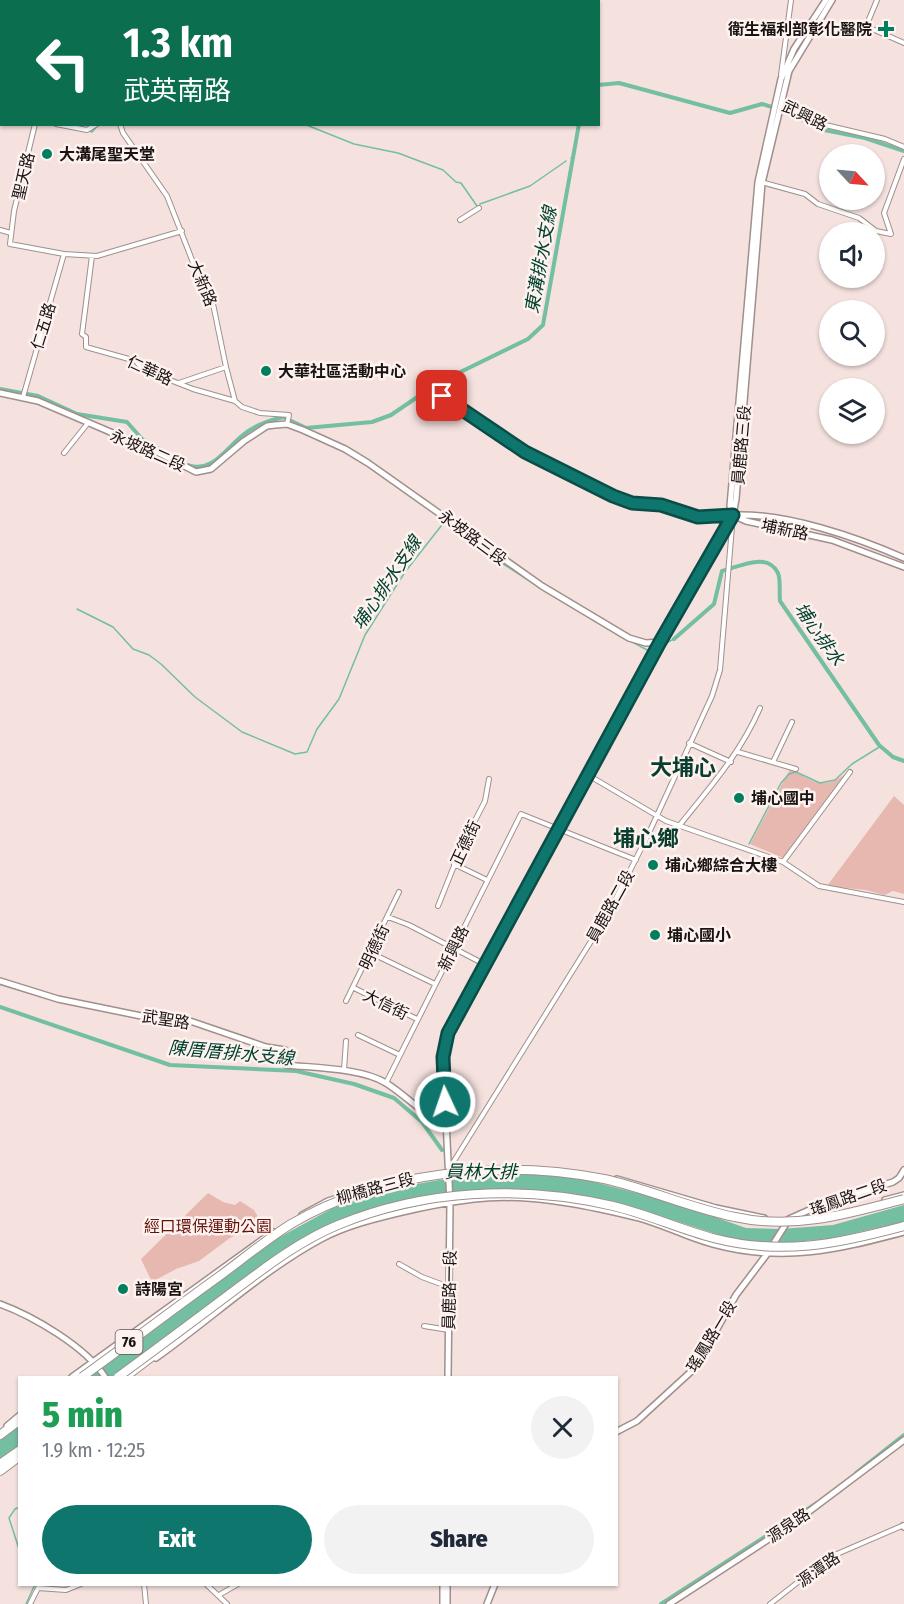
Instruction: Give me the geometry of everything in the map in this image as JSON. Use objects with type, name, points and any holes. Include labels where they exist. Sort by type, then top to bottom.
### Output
[{"type":"highway","name":"76","points":[[83,1376],[291,1225],[333,1204],[414,1180],[477,1172],[563,1173],[626,1185],[715,1212],[768,1222],[799,1222],[829,1218],[904,1197]]},
{"type":"highway","name":"76","points":[[119,1376],[270,1264],[338,1225],[415,1202],[475,1194],[536,1194],[592,1202],[637,1212],[711,1237],[748,1245],[783,1249],[836,1243],[904,1226]]},
{"type":"highway","points":[[126,1376],[201,1320],[213,1307]]},
{"type":"highway","points":[[79,1376],[162,1314],[176,1308]]},
{"type":"highway","points":[[0,1434],[18,1423]]},
{"type":"highway","points":[[0,1464],[18,1451]]},
{"type":"highway","points":[[0,1472],[18,1458]]},
{"type":"main road","points":[[783,81],[794,49],[826,0]]},
{"type":"main road","points":[[783,81],[832,0]]},
{"type":"main road","name":"員鹿路三段","points":[[733,515],[730,506],[760,182],[783,81]]},
{"type":"main road","name":"永坡路二段","points":[[0,393],[38,401],[157,452],[196,472],[211,469],[267,426],[287,424]]},
{"type":"main road","name":"永坡路三段","points":[[287,424],[319,437],[368,463],[445,515],[523,573],[629,638],[646,643],[660,642]]},
{"type":"main road","name":"埔新路","points":[[733,515],[754,514],[832,531],[904,558]]},
{"type":"main road","name":"埔新路","points":[[733,515],[746,521],[832,540],[904,567]]},
{"type":"main road","name":"員鹿路一段","points":[[448,1376],[450,1195],[443,1079],[445,1041],[484,964],[660,642],[733,515]]},
{"type":"main road","name":"武聖路","points":[[0,981],[58,999],[146,1017],[190,1021],[266,1047],[285,1050],[286,1065],[372,1076],[386,1083],[434,1120],[446,1126]]},
{"type":"main road","name":"柳橋路三段","points":[[73,1376],[255,1243],[328,1201],[371,1185],[449,1173],[518,1166],[562,1169],[626,1180],[731,1212],[787,1222],[904,1197]]},
{"type":"main road","name":"瑤鳳路二段","points":[[787,1222],[825,1203],[893,1182],[904,1170]]},
{"type":"main road","name":"柳橋路三段","points":[[131,1376],[273,1269],[322,1238],[380,1217],[450,1203],[503,1198],[591,1207],[635,1216],[710,1244],[767,1254],[801,1254],[837,1250],[904,1232]]},
{"type":"main road","name":"瑤鳳路一段","points":[[618,1431],[637,1421],[695,1368],[736,1295],[767,1254],[787,1222]]},
{"type":"main road","points":[[0,1304],[44,1325],[93,1362],[104,1376]]},
{"type":"main road","points":[[0,1434],[18,1417]]},
{"type":"main road","name":"源泉路","points":[[669,1604],[795,1522],[904,1440]]},
{"type":"main road","points":[[445,1586],[445,1604]]},
{"type":"main road","points":[[486,1604],[494,1586]]},
{"type":"street","points":[[783,81],[782,57],[791,0]]},
{"type":"street","points":[[878,0],[867,24],[870,28],[904,43]]},
{"type":"street","name":"武興路","points":[[777,101],[817,123],[885,139],[904,147]]},
{"type":"street","name":"聖天路","points":[[11,232],[35,126]]},
{"type":"street","points":[[67,126],[87,130],[94,126]]},
{"type":"street","name":"大新路","points":[[121,126],[123,133],[167,195],[194,265],[212,299],[235,401]]},
{"type":"street","points":[[760,182],[805,194],[819,204],[859,218],[876,231],[891,234],[884,213],[904,159]]},
{"type":"street","points":[[460,220],[479,208]]},
{"type":"street","points":[[0,230],[11,232],[10,244],[64,254],[92,256],[182,231]]},
{"type":"street","name":"仁五路","points":[[22,397],[64,254]]},
{"type":"street","name":"仁華路","points":[[92,256],[82,334],[86,337],[86,347],[136,360],[142,369],[221,399],[235,401]]},
{"type":"street","points":[[179,383],[226,367]]},
{"type":"street","points":[[433,390],[525,452],[613,496],[632,503],[661,505],[698,517],[733,515]]},
{"type":"street","points":[[235,401],[242,407],[260,413],[288,415],[287,424]]},
{"type":"street","points":[[64,453],[88,423]]},
{"type":"street","name":"員鹿路二段","points":[[449,1173],[608,914],[636,860],[718,679],[733,515]]},
{"type":"street","points":[[679,826],[738,752],[760,708]]},
{"type":"street","points":[[773,762],[792,722]]},
{"type":"street","points":[[689,743],[731,762]]},
{"type":"street","points":[[738,752],[796,769]]},
{"type":"street","points":[[783,862],[850,772]]},
{"type":"street","points":[[588,775],[655,815],[717,840],[735,843],[783,862],[819,886],[904,902]]},
{"type":"street","name":"正德街","points":[[438,906],[454,864],[485,801],[489,779]]},
{"type":"street","name":"新興路","points":[[386,1083],[521,814],[558,830]]},
{"type":"street","points":[[558,830],[636,860]]},
{"type":"street","points":[[454,864],[487,880]]},
{"type":"street","name":"明德街","points":[[346,1001],[399,892]]},
{"type":"street","points":[[388,917],[484,964]]},
{"type":"street","points":[[371,953],[435,984]]},
{"type":"street","name":"大信街","points":[[354,988],[417,1019]]},
{"type":"street","points":[[358,1035],[400,1055]]},
{"type":"street","points":[[344,1071],[346,1041]]},
{"type":"street","points":[[399,1264],[422,1277],[449,1287]]},
{"type":"street","points":[[424,1326],[449,1330]]},
{"type":"street","name":"源潭路","points":[[770,1604],[830,1557],[904,1526]]},
{"type":"street","points":[[30,1604],[38,1588],[66,1590],[76,1586]]},
{"type":"street","points":[[144,1586],[147,1604]]},
{"type":"street","points":[[208,1586],[227,1604]]},
{"type":"street","points":[[219,1595],[235,1586]]},
{"type":"green space","points":[[790,769],[811,780],[824,783],[845,774],[783,858],[750,844]]},
{"type":"green space","points":[[894,796],[904,805],[904,894],[893,891],[885,895],[865,890],[827,886]]},
{"type":"green space","name":"經口環保運動公園","points":[[208,1193],[223,1202],[235,1205],[240,1201],[254,1210],[261,1222],[230,1238],[199,1261],[176,1269],[152,1282],[141,1259]]},
{"type":"shaded area","points":[[520,1173],[583,1179],[675,1203],[746,1228],[781,1229],[833,1225],[904,1205],[904,1222],[828,1239],[772,1244],[741,1242],[638,1209],[568,1194],[468,1190],[383,1206],[337,1221],[287,1250],[116,1376],[87,1376],[267,1244],[333,1208],[394,1188],[451,1178]]},
{"type":"shaded area","points":[[18,1427],[18,1448],[0,1461],[0,1440]]},
{"type":"waterway","name":"東溝排水支線","points":[[600,85],[619,83],[730,113],[762,104],[791,113],[819,129],[865,138],[904,151]]},
{"type":"waterway","points":[[89,131],[92,132],[97,126]]},
{"type":"waterway","points":[[309,126],[354,144],[398,153],[443,170],[456,182],[461,183],[477,206]]},
{"type":"waterway","name":"東溝排水支線","points":[[188,465],[197,467],[211,463],[252,429],[283,417],[306,428],[372,422],[391,415],[438,383],[528,339],[543,325],[579,126]]},
{"type":"waterway","points":[[480,204],[530,186],[566,161]]},
{"type":"waterway","name":"東溝排水支線","points":[[0,389],[38,396],[77,414],[127,422],[142,439],[181,462]]},
{"type":"waterway","name":"埔心排水支線","points":[[77,609],[113,627],[133,649],[149,655],[161,664],[195,697],[242,732],[295,754],[307,752],[317,729],[339,699],[365,635],[405,572],[445,521]]},
{"type":"waterway","name":"埔心排水支線","points":[[467,536],[497,560],[539,587]]},
{"type":"waterway","name":"埔心排水","points":[[674,639],[714,604],[722,571],[752,562],[767,563],[773,566],[778,573],[780,601],[879,745],[893,757],[904,761]]},
{"type":"waterway","name":"埔心排水支線","points":[[554,596],[619,635],[651,652],[653,650]]},
{"type":"waterway","name":"埔心排水支線","points":[[660,646],[674,639]]},
{"type":"waterway","points":[[749,844],[781,783],[789,774],[796,772],[820,783],[835,780],[852,764],[881,746]]},
{"type":"waterway","name":"陳厝厝排水支線","points":[[0,1007],[170,1065],[296,1071],[354,1084],[394,1098],[422,1122],[442,1150]]},
{"type":"waterway","points":[[856,1473],[904,1435]]},
{"type":"waterway","points":[[661,1604],[817,1503]]},
{"type":"waterway","points":[[18,1508],[9,1518],[18,1546]]},
{"type":"waterway","points":[[26,1604],[34,1586]]},
{"type":"place","name":"衛生福利部彰化醫院","points":[[886,29]]},
{"type":"place","name":"大溝尾聖天堂","points":[[47,154]]},
{"type":"place","name":"大華社區活動中心","points":[[266,371]]},
{"type":"place","name":"埔心國中","points":[[739,798]]},
{"type":"place","name":"埔心鄉綜合大樓","points":[[653,865]]},
{"type":"place","name":"埔心國小","points":[[655,935]]},
{"type":"place","name":"詩陽宮","points":[[123,1289]]},
{"type":"district","name":"大埔心","points":[[683,767]]},
{"type":"district","name":"埔心鄉","points":[[646,838]]},
{"type":"route","points":[[442,396],[525,452],[613,496],[632,503],[661,505],[698,517],[733,515],[660,642],[448,1033],[443,1057],[445,1102]]},
{"type":"water label","name":"員林大排","points":[[481,1172]]}]
